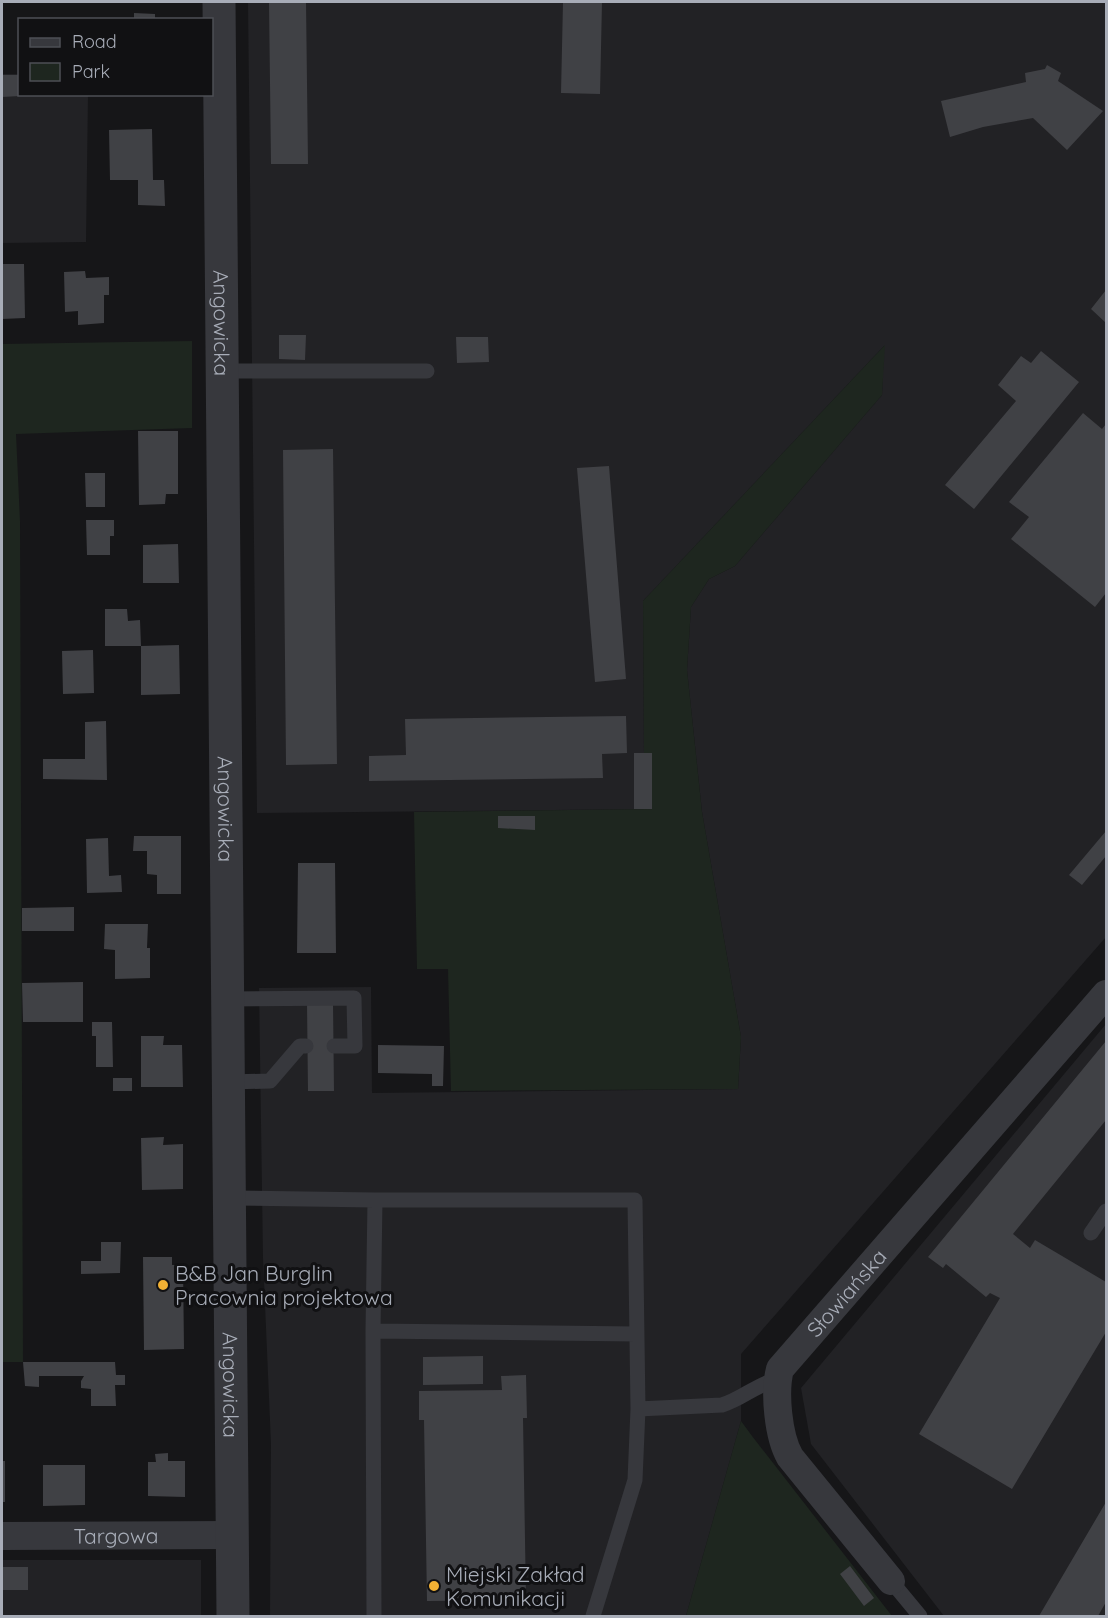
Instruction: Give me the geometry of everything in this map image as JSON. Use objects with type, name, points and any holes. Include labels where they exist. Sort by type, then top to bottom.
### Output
[{"type":"street","name":"Angowicka","points":[[219,2],[233,1617]]},
{"type":"street","name":"Słowiańska","points":[[778,1379],[785,1362],[1107,994]]},
{"type":"street","points":[[778,1379],[781,1437],[790,1457],[891,1581]]},
{"type":"street","name":"Targowa","points":[[2,1536],[231,1535]]},
{"type":"lane","points":[[222,371],[427,371]]},
{"type":"lane","points":[[228,999],[354,998],[355,1046],[334,1046]]},
{"type":"lane","points":[[229,1082],[270,1080],[300,1046],[306,1046]]},
{"type":"lane","points":[[230,1198],[635,1200],[638,1409],[635,1480],[592,1617]]},
{"type":"lane","points":[[374,1617],[375,1200]]},
{"type":"lane","points":[[1091,1233],[1107,1211]]},
{"type":"lane","points":[[373,1331],[636,1334]]},
{"type":"lane","points":[[638,1409],[722,1405],[778,1379]]},
{"type":"lane","points":[[891,1581],[920,1617]]},
{"type":"shaded area","points":[[248,2],[1106,2],[1106,937],[741,1354],[741,1421],[686,1616],[270,1616],[271,1444],[263,1258],[259,988],[371,987],[372,1093],[738,1089],[741,1037],[702,812],[687,670],[691,607],[709,579],[735,566],[882,395],[884,346],[643,601],[644,752],[652,753],[652,809],[257,813]]},
{"type":"shaded area","points":[[2,74],[18,74],[18,96],[88,96],[86,242],[2,243]]},
{"type":"shaded area","points":[[1106,1024],[1106,1616],[944,1616],[811,1444],[801,1388]]},
{"type":"shaded area","points":[[2,1560],[201,1560],[201,1616],[2,1616]]},
{"type":"green space","points":[[192,341],[192,428],[16,434],[20,521],[23,1362],[2,1362],[2,344]]},
{"type":"green space","points":[[885,345],[882,395],[735,566],[709,579],[691,607],[687,670],[702,812],[741,1037],[738,1089],[451,1091],[448,969],[417,969],[414,812],[652,809],[652,753],[644,753],[643,601]]},
{"type":"green space","points":[[741,1421],[752,1436],[892,1616],[686,1616]]},
{"type":"building","points":[[269,2],[306,2],[308,164],[271,164]]},
{"type":"building","points":[[563,2],[602,2],[600,94],[561,93]]},
{"type":"building","points":[[134,13],[155,14],[155,18],[134,18]]},
{"type":"building","points":[[1047,65],[1061,73],[1058,81],[1103,111],[1067,150],[1033,118],[983,127],[950,137],[941,101],[1026,82],[1025,73],[1045,69]]},
{"type":"building","points":[[2,75],[18,75],[18,96],[20,96],[2,97]]},
{"type":"building","points":[[152,129],[153,180],[164,180],[165,206],[138,205],[138,180],[110,180],[109,130]]},
{"type":"building","points":[[2,264],[24,264],[25,318],[2,319]]},
{"type":"building","points":[[85,271],[86,278],[109,277],[109,295],[104,295],[104,323],[78,325],[78,311],[65,312],[64,272]]},
{"type":"building","points":[[1106,290],[1106,323],[1091,309]]},
{"type":"building","points":[[279,335],[306,335],[305,360],[279,359]]},
{"type":"building","points":[[456,337],[488,337],[489,362],[457,363]]},
{"type":"building","points":[[1041,351],[1079,382],[974,509],[945,485],[1016,401],[998,385],[1021,356],[1031,363]]},
{"type":"building","points":[[1083,413],[1102,429],[1106,424],[1106,593],[1095,607],[1011,539],[1029,517],[1009,502]]},
{"type":"building","points":[[138,431],[178,431],[178,494],[166,494],[165,504],[139,505]]},
{"type":"building","points":[[333,449],[337,764],[286,765],[283,450]]},
{"type":"building","points":[[609,466],[626,679],[595,682],[577,468]]},
{"type":"building","points":[[85,473],[105,473],[105,507],[86,507]]},
{"type":"building","points":[[86,520],[114,520],[114,536],[110,536],[110,555],[87,555]]},
{"type":"building","points":[[178,544],[179,583],[143,583],[143,545]]},
{"type":"building","points":[[105,609],[127,609],[128,621],[140,620],[141,646],[105,646]]},
{"type":"building","points":[[179,645],[180,694],[141,695],[141,646]]},
{"type":"building","points":[[93,650],[94,693],[63,694],[62,651]]},
{"type":"building","points":[[626,716],[627,753],[602,754],[603,778],[369,781],[369,756],[406,755],[405,719]]},
{"type":"building","points":[[106,721],[107,780],[43,779],[43,759],[85,759],[85,722]]},
{"type":"building","points":[[634,753],[652,753],[652,809],[634,809]]},
{"type":"building","points":[[498,816],[535,816],[535,830],[498,828]]},
{"type":"building","points":[[1106,831],[1106,856],[1082,885],[1069,875]]},
{"type":"building","points":[[134,836],[181,836],[181,894],[157,894],[157,875],[147,874],[147,851],[133,851]]},
{"type":"building","points":[[108,838],[109,876],[121,875],[122,892],[87,893],[86,839]]},
{"type":"building","points":[[298,863],[335,863],[336,953],[297,953]]},
{"type":"building","points":[[74,907],[74,931],[22,931],[22,908]]},
{"type":"building","points":[[105,924],[148,924],[147,948],[150,948],[150,978],[115,979],[115,950],[104,949]]},
{"type":"building","points":[[83,982],[83,1022],[23,1022],[22,983]]},
{"type":"building","points":[[307,1003],[333,1003],[334,1091],[308,1091]]},
{"type":"building","points":[[92,1022],[112,1022],[113,1067],[96,1067],[96,1036],[92,1036]]},
{"type":"building","points":[[141,1036],[164,1036],[163,1045],[182,1045],[183,1087],[141,1087]]},
{"type":"building","points":[[1106,1041],[1106,1120],[1013,1234],[1030,1248],[1035,1240],[1106,1282],[1106,1332],[1012,1489],[919,1434],[1000,1298],[990,1293],[986,1297],[946,1264],[943,1268],[928,1257]]},
{"type":"building","points":[[378,1045],[444,1046],[443,1086],[432,1086],[432,1074],[378,1073]]},
{"type":"building","points":[[113,1078],[132,1078],[132,1091],[113,1091]]},
{"type":"building","points":[[164,1137],[163,1145],[183,1144],[183,1189],[142,1190],[141,1138]]},
{"type":"building","points":[[101,1242],[121,1242],[120,1273],[81,1274],[81,1261],[101,1261]]},
{"type":"building","name":"B&B Jan Burglin Pracownia projektowa","points":[[143,1257],[172,1257],[172,1265],[183,1265],[184,1349],[144,1350]]},
{"type":"building","points":[[483,1356],[483,1384],[423,1385],[423,1357]]},
{"type":"building","points":[[23,1362],[115,1362],[116,1375],[125,1375],[125,1385],[115,1385],[116,1406],[91,1406],[91,1389],[81,1388],[84,1376],[39,1376],[39,1387],[25,1386]]},
{"type":"building","points":[[526,1375],[527,1418],[523,1418],[526,1600],[427,1601],[424,1420],[419,1420],[419,1391],[502,1390],[501,1376]]},
{"type":"building","points":[[168,1453],[168,1461],[185,1461],[185,1497],[148,1496],[148,1462],[156,1462],[155,1454]]},
{"type":"building","points":[[2,1461],[5,1461],[5,1502],[2,1502]]},
{"type":"building","points":[[43,1465],[85,1465],[85,1505],[43,1506]]},
{"type":"building","points":[[1106,1502],[1106,1602],[1098,1616],[1039,1616]]},
{"type":"building","points":[[850,1566],[874,1598],[864,1606],[840,1574]]},
{"type":"building","points":[[2,1567],[28,1567],[28,1590],[2,1590]]},
{"type":"place","name":"B&B Jan Burglin Pracownia projektowa","points":[[163,1285]]},
{"type":"place","name":"Miejski Zakład Komunikacji","points":[[434,1586]]}]
